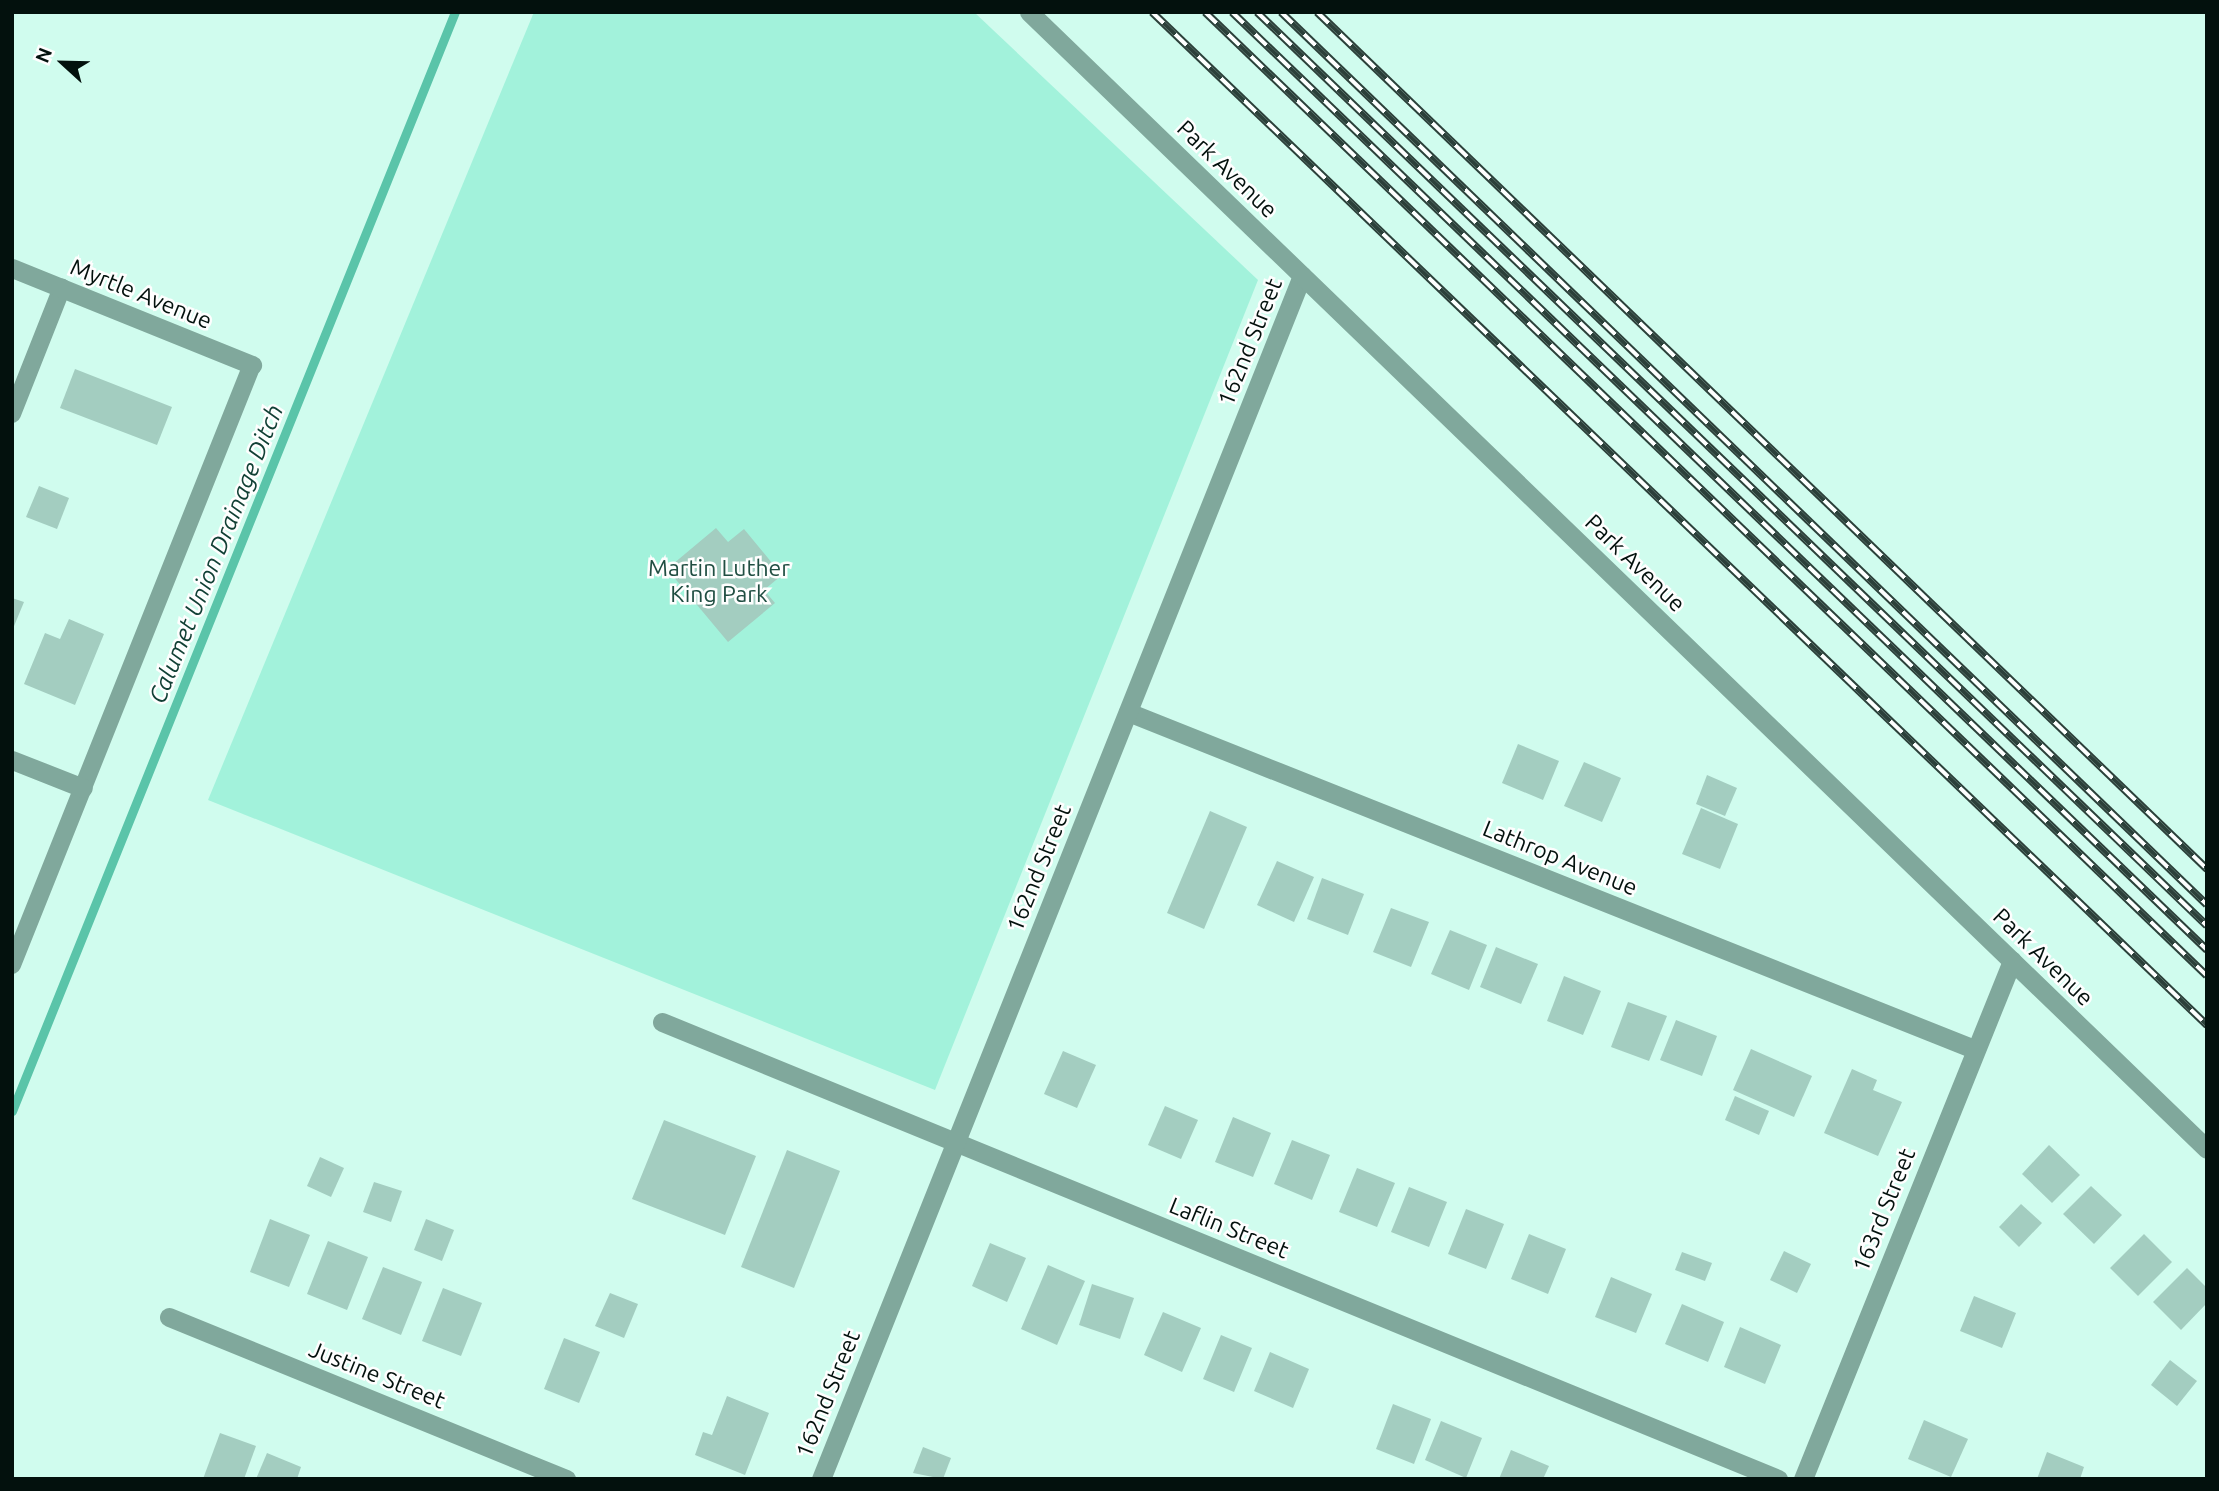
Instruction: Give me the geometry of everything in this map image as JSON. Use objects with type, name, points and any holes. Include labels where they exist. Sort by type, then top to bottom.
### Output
[{"type":"street","name":"Park Avenue","points":[[1029,12],[2207,1149]]},
{"type":"street","name":"Myrtle Avenue","points":[[12,268],[252,365]]},
{"type":"street","name":"162nd Street","points":[[821,1479],[1303,276]]},
{"type":"street","name":"Lathrop Avenue","points":[[1128,712],[1974,1049]]},
{"type":"street","points":[[12,760],[83,789]]},
{"type":"street","name":"163rd Street","points":[[1803,1479],[1974,1049],[2012,961]]},
{"type":"street","name":"Laflin Street","points":[[662,1022],[1778,1479]]},
{"type":"street","name":"Justine Street","points":[[169,1317],[566,1479]]},
{"type":"lane","points":[[12,414],[62,288]]},
{"type":"lane","points":[[12,965],[252,365]]},
{"type":"green space","name":"Martin Luther King Park","points":[[534,12],[974,12],[1258,280],[935,1090],[208,800]]},
{"type":"building","points":[[75,369],[172,407],[157,445],[60,408]]},
{"type":"building","points":[[39,486],[69,498],[57,529],[26,517]]},
{"type":"building","points":[[716,528],[728,542],[744,529],[782,575],[764,590],[775,603],[728,642],[667,569]]},
{"type":"building","points":[[12,598],[24,602],[12,631]]},
{"type":"building","points":[[69,619],[104,634],[75,705],[24,684],[45,633],[60,639]]},
{"type":"building","points":[[1518,744],[1559,761],[1543,800],[1502,783]]},
{"type":"building","points":[[1584,762],[1621,778],[1602,822],[1564,806]]},
{"type":"building","points":[[1707,775],[1737,788],[1725,816],[1696,804]]},
{"type":"building","points":[[1701,808],[1738,824],[1720,869],[1682,854]]},
{"type":"building","points":[[1210,811],[1247,827],[1204,929],[1167,913]]},
{"type":"building","points":[[1277,861],[1314,877],[1294,922],[1257,905]]},
{"type":"building","points":[[1322,878],[1364,894],[1348,935],[1307,919]]},
{"type":"building","points":[[1391,908],[1429,922],[1411,967],[1373,952]]},
{"type":"building","points":[[1450,930],[1487,945],[1469,990],[1431,974]]},
{"type":"building","points":[[1496,947],[1538,964],[1521,1004],[1480,987]]},
{"type":"building","points":[[1564,976],[1601,991],[1583,1035],[1547,1021]]},
{"type":"building","points":[[1628,1002],[1667,1016],[1649,1061],[1611,1047]]},
{"type":"building","points":[[1676,1020],[1717,1036],[1702,1076],[1660,1060]]},
{"type":"building","points":[[1751,1049],[1812,1076],[1794,1117],[1733,1090]]},
{"type":"building","points":[[1063,1051],[1096,1065],[1077,1108],[1044,1094]]},
{"type":"building","points":[[1852,1069],[1877,1080],[1873,1090],[1902,1102],[1878,1156],[1824,1133]]},
{"type":"building","points":[[1735,1096],[1769,1111],[1759,1135],[1725,1120]]},
{"type":"building","points":[[1165,1106],[1198,1120],[1181,1159],[1148,1145]]},
{"type":"building","points":[[1233,1117],[1271,1133],[1253,1177],[1215,1162]]},
{"type":"building","points":[[664,1120],[756,1156],[725,1235],[632,1199]]},
{"type":"building","points":[[1292,1140],[1330,1155],[1312,1200],[1274,1184]]},
{"type":"building","points":[[2049,1145],[2080,1175],[2052,1203],[2022,1174]]},
{"type":"building","points":[[787,1150],[840,1171],[794,1288],[741,1267]]},
{"type":"building","points":[[320,1157],[344,1168],[331,1197],[307,1186]]},
{"type":"building","points":[[1357,1168],[1395,1183],[1377,1227],[1339,1212]]},
{"type":"building","points":[[374,1182],[402,1191],[391,1222],[363,1212]]},
{"type":"building","points":[[2091,1186],[2122,1215],[2094,1244],[2063,1214]]},
{"type":"building","points":[[1409,1187],[1447,1202],[1429,1247],[1391,1232]]},
{"type":"building","points":[[2021,1204],[2042,1223],[2019,1247],[1999,1227]]},
{"type":"building","points":[[1466,1209],[1504,1224],[1486,1269],[1448,1254]]},
{"type":"building","points":[[270,1219],[310,1235],[289,1287],[250,1272]]},
{"type":"building","points":[[426,1219],[454,1230],[442,1261],[414,1250]]},
{"type":"building","points":[[1529,1234],[1566,1249],[1548,1294],[1511,1279]]},
{"type":"building","points":[[2144,1234],[2172,1262],[2138,1296],[2110,1268]]},
{"type":"building","points":[[328,1241],[368,1257],[347,1310],[307,1294]]},
{"type":"building","points":[[990,1243],[1026,1258],[1007,1302],[972,1286]]},
{"type":"building","points":[[1784,1251],[1811,1264],[1797,1293],[1770,1280]]},
{"type":"building","points":[[1682,1252],[1712,1263],[1705,1281],[1675,1270]]},
{"type":"building","points":[[1048,1265],[1085,1281],[1057,1345],[1021,1329]]},
{"type":"building","points":[[383,1267],[422,1282],[401,1335],[362,1319]]},
{"type":"building","points":[[2187,1268],[2207,1288],[2207,1303],[2181,1330],[2153,1302]]},
{"type":"building","points":[[1611,1277],[1652,1294],[1636,1333],[1595,1317]]},
{"type":"building","points":[[1092,1284],[1134,1298],[1120,1339],[1079,1325]]},
{"type":"building","points":[[443,1288],[482,1303],[461,1356],[422,1341]]},
{"type":"building","points":[[610,1293],[638,1304],[624,1338],[595,1326]]},
{"type":"building","points":[[1974,1296],[2016,1313],[2002,1348],[1960,1331]]},
{"type":"building","points":[[1682,1304],[1724,1322],[1708,1362],[1665,1344]]},
{"type":"building","points":[[1163,1312],[1201,1328],[1182,1372],[1144,1355]]},
{"type":"building","points":[[1740,1327],[1781,1345],[1765,1384],[1724,1367]]},
{"type":"building","points":[[1221,1335],[1252,1348],[1234,1392],[1203,1379]]},
{"type":"building","points":[[564,1338],[600,1352],[579,1403],[544,1389]]},
{"type":"building","points":[[1270,1352],[1309,1369],[1293,1408],[1254,1391]]},
{"type":"building","points":[[2170,1360],[2197,1381],[2177,1406],[2151,1385]]},
{"type":"building","points":[[727,1396],[769,1413],[745,1475],[695,1455],[703,1432],[712,1435]]},
{"type":"building","points":[[1393,1404],[1431,1419],[1414,1464],[1376,1449]]},
{"type":"building","points":[[1924,1420],[1968,1439],[1951,1477],[1908,1459]]},
{"type":"building","points":[[1441,1421],[1482,1438],[1466,1478],[1425,1460]]},
{"type":"building","points":[[220,1433],[256,1446],[244,1479],[203,1479]]},
{"type":"building","points":[[923,1447],[951,1458],[943,1479],[913,1473]]},
{"type":"building","points":[[1511,1450],[1549,1466],[1543,1479],[1499,1479]]},
{"type":"building","points":[[2047,1452],[2084,1467],[2080,1479],[2037,1479]]},
{"type":"building","points":[[267,1453],[301,1467],[297,1479],[256,1479]]},
{"type":"waterway","name":"Calumet Union Drainage Ditch","points":[[12,1111],[455,12]]},
{"type":"railway","points":[[1152,12],[2207,1025]]},
{"type":"railway","points":[[1205,12],[2207,976]]},
{"type":"railway","points":[[1232,12],[2207,950]]},
{"type":"railway","points":[[1257,12],[2207,926]]},
{"type":"railway","points":[[1281,12],[2207,905]]},
{"type":"railway","points":[[1317,12],[2207,869]]}]
